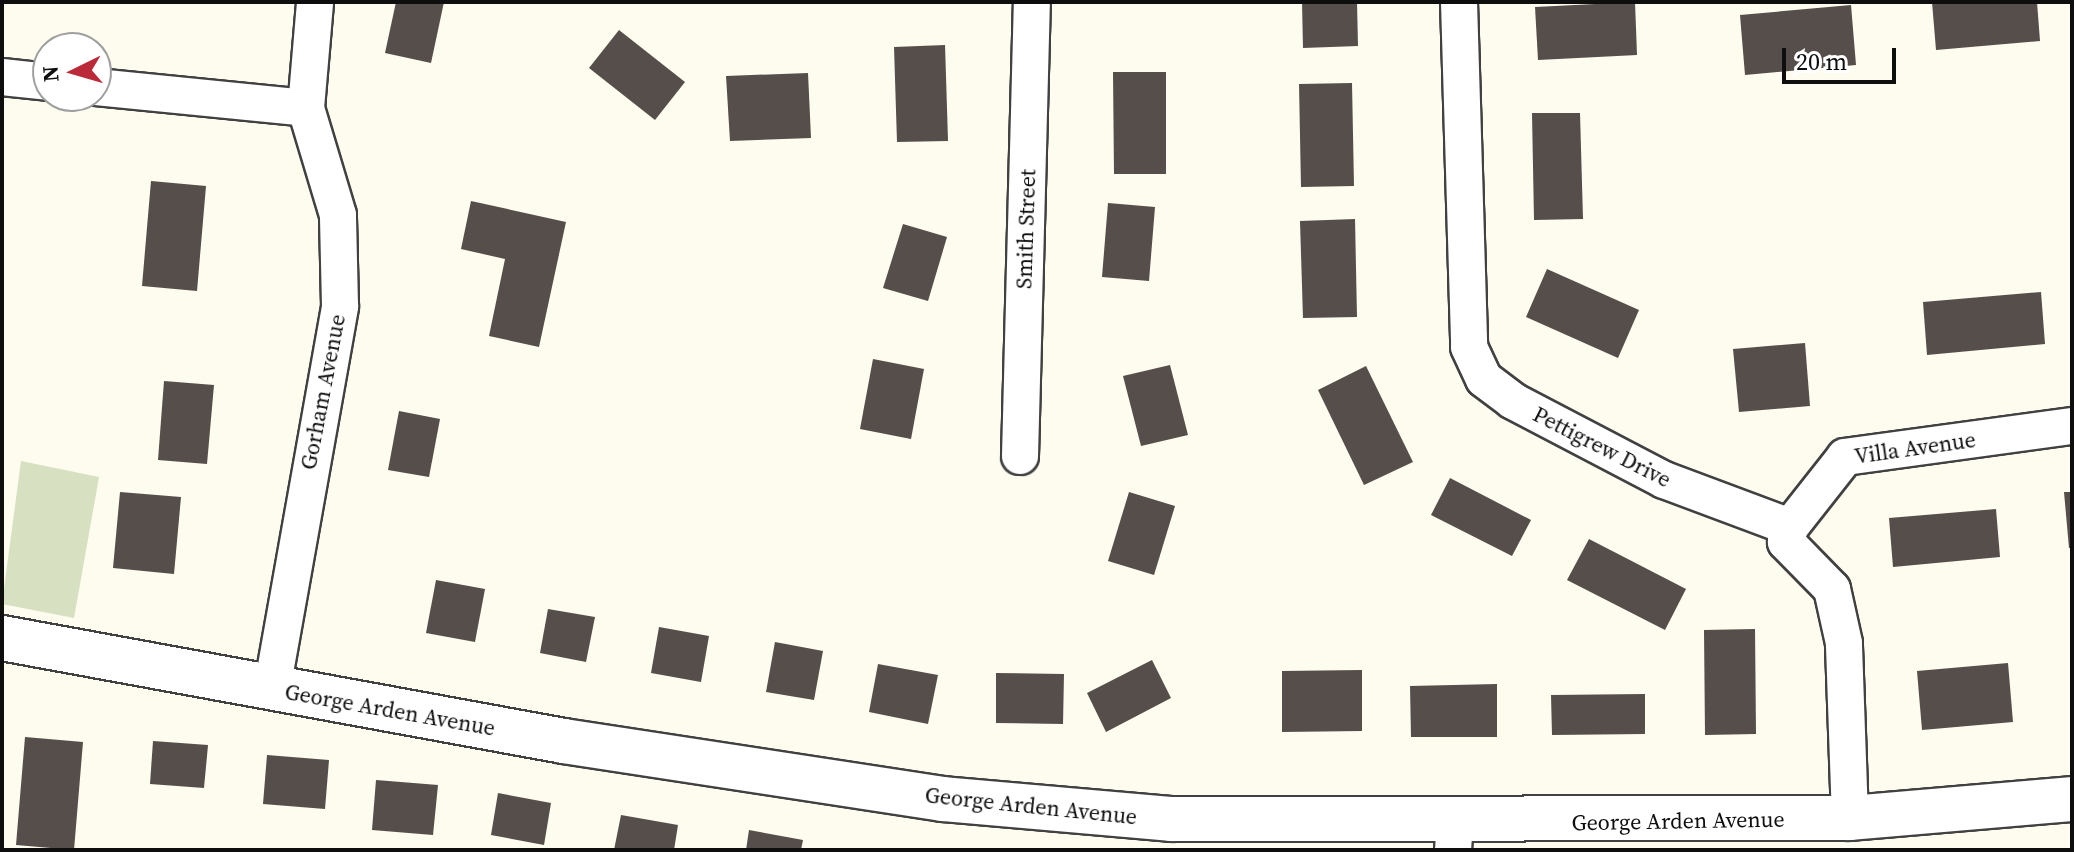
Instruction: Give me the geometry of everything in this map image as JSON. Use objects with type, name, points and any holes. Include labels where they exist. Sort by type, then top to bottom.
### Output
[{"type":"street","name":"Gorham Avenue","points":[[272,689],[340,306],[338,215],[306,108],[315,2]]},
{"type":"street","name":"Smith Street","points":[[1020,456],[1032,2]]},
{"type":"street","name":"Pettigrew Drive","points":[[1459,2],[1469,347],[1484,379],[1513,401],[1664,480],[1790,527]]},
{"type":"street","points":[[2,77],[32,80]]},
{"type":"street","points":[[112,89],[306,108]]},
{"type":"street","name":"Villa Avenue","points":[[1790,527],[1845,457],[2072,426]]},
{"type":"street","points":[[1790,527],[1786,542],[1832,589],[1844,643],[1850,818]]},
{"type":"street","name":"George Arden Avenue","points":[[2,638],[272,689],[943,799],[1171,819],[1454,835],[1850,818],[2072,799]]},
{"type":"green space","points":[[21,461],[99,477],[74,618],[2,604]]},
{"type":"building","points":[[396,2],[444,2],[431,63],[385,53]]},
{"type":"building","points":[[1302,2],[1357,2],[1358,46],[1303,48]]},
{"type":"building","points":[[1635,2],[1637,55],[1538,60],[1535,7]]},
{"type":"building","points":[[1932,2],[2037,2],[2040,41],[1936,50]]},
{"type":"building","points":[[1851,5],[1856,65],[1745,75],[1740,15]]},
{"type":"building","points":[[619,30],[685,82],[655,120],[589,68]]},
{"type":"building","points":[[945,45],[948,141],[897,142],[894,47]]},
{"type":"building","points":[[1113,72],[1166,72],[1166,174],[1114,174]]},
{"type":"building","points":[[808,73],[811,138],[730,141],[726,76]]},
{"type":"building","points":[[1352,83],[1354,186],[1301,187],[1299,84]]},
{"type":"building","points":[[1532,113],[1580,113],[1583,219],[1534,220]]},
{"type":"building","points":[[151,181],[206,186],[197,291],[142,286]]},
{"type":"building","points":[[471,201],[566,222],[539,347],[489,336],[505,259],[461,249]]},
{"type":"building","points":[[1108,203],[1155,207],[1149,281],[1102,277]]},
{"type":"building","points":[[1355,219],[1357,317],[1303,318],[1300,221]]},
{"type":"building","points":[[903,224],[947,237],[928,301],[883,288]]},
{"type":"building","points":[[1547,269],[1639,310],[1618,358],[1526,317]]},
{"type":"building","points":[[2041,292],[2045,344],[1927,355],[1923,302]]},
{"type":"building","points":[[1805,343],[1810,406],[1739,412],[1733,349]]},
{"type":"building","points":[[873,359],[924,369],[911,439],[860,429]]},
{"type":"building","points":[[1170,365],[1188,435],[1141,446],[1123,376]]},
{"type":"building","points":[[1366,366],[1413,462],[1364,485],[1318,390]]},
{"type":"building","points":[[164,381],[214,385],[207,464],[158,460]]},
{"type":"building","points":[[399,411],[440,419],[429,477],[388,470]]},
{"type":"building","points":[[1450,478],[1531,520],[1512,556],[1431,515]]},
{"type":"building","points":[[120,492],[181,497],[174,574],[113,568]]},
{"type":"building","points":[[1129,492],[1175,506],[1154,575],[1108,561]]},
{"type":"building","points":[[2064,492],[2072,492],[2072,548],[2069,548]]},
{"type":"building","points":[[1996,509],[2000,557],[1893,567],[1889,518]]},
{"type":"building","points":[[1589,539],[1686,589],[1665,630],[1567,580]]},
{"type":"building","points":[[436,580],[485,589],[475,642],[426,633]]},
{"type":"building","points":[[548,609],[595,617],[586,662],[540,653]]},
{"type":"building","points":[[659,627],[709,636],[701,682],[651,673]]},
{"type":"building","points":[[1755,629],[1756,734],[1705,735],[1704,630]]},
{"type":"building","points":[[775,642],[823,651],[814,700],[766,692]]},
{"type":"building","points":[[1152,660],[1171,698],[1106,732],[1087,693]]},
{"type":"building","points":[[2008,663],[2013,722],[1922,730],[1917,671]]},
{"type":"building","points":[[878,664],[938,675],[928,724],[869,712]]},
{"type":"building","points":[[1362,670],[1362,731],[1282,732],[1282,671]]},
{"type":"building","points":[[996,673],[1064,674],[1063,724],[996,723]]},
{"type":"building","points":[[1497,684],[1497,737],[1411,737],[1410,686]]},
{"type":"building","points":[[1645,694],[1645,734],[1552,735],[1551,695]]},
{"type":"building","points":[[25,737],[83,742],[74,850],[16,845]]},
{"type":"building","points":[[153,741],[208,745],[204,788],[150,784]]},
{"type":"building","points":[[267,755],[329,760],[325,809],[263,804]]},
{"type":"building","points":[[376,780],[438,785],[433,835],[372,830]]},
{"type":"building","points":[[498,793],[551,803],[544,845],[491,835]]},
{"type":"building","points":[[621,815],[678,825],[674,850],[614,850]]},
{"type":"building","points":[[749,830],[803,840],[801,850],[746,850]]}]
